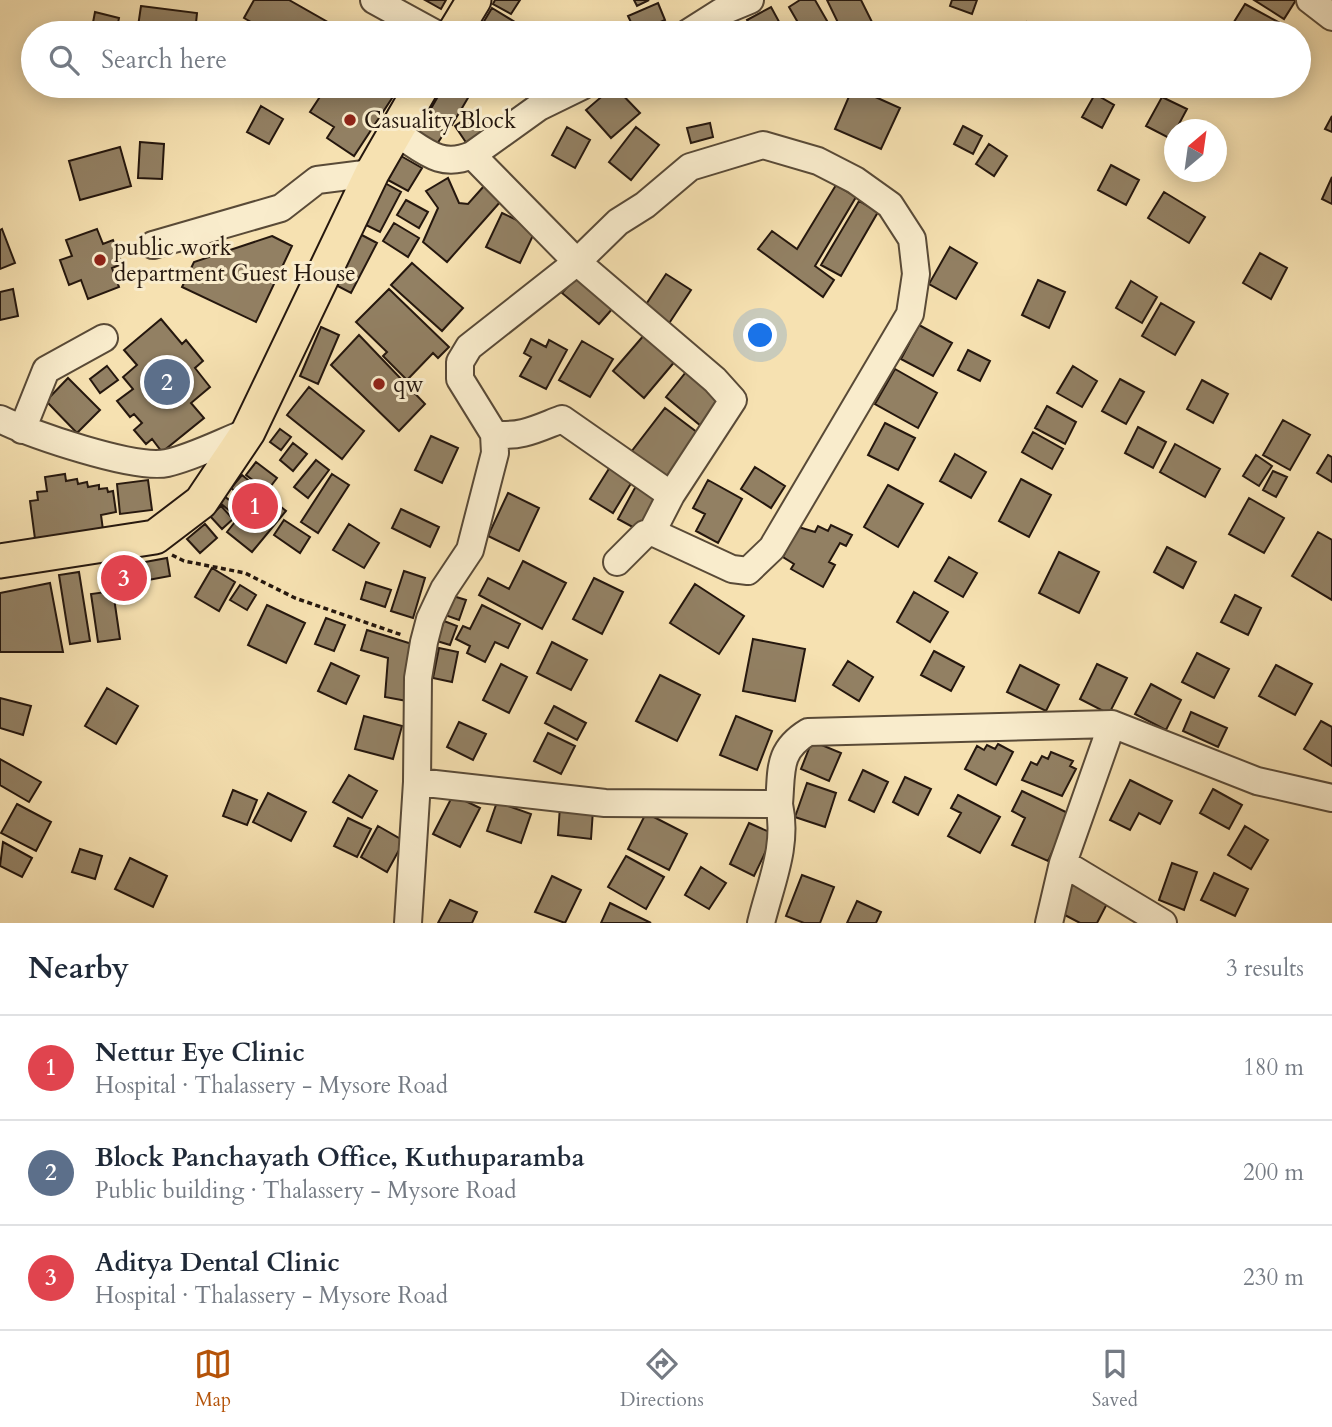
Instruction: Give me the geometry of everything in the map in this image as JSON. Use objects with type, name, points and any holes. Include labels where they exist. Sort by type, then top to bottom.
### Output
[{"type":"main road","points":[[461,21],[474,0]]},
{"type":"main road","points":[[0,561],[141,541],[168,530],[201,502],[248,432],[372,173],[415,98]]},
{"type":"street","points":[[374,0],[412,21]]},
{"type":"street","points":[[707,21],[750,0]]},
{"type":"street","points":[[1310,0],[1332,17]]},
{"type":"street","points":[[395,132],[440,160],[456,162],[472,155],[539,107],[557,98]]},
{"type":"street","points":[[408,923],[416,782],[418,678],[430,619],[444,589],[470,551],[495,453],[494,434],[460,379],[460,362],[469,347],[577,262],[618,222],[645,205],[690,167],[763,145],[818,161],[855,180],[890,205],[912,239],[916,274],[910,314],[772,548],[748,571],[732,569],[652,531]]},
{"type":"street","points":[[472,155],[577,262],[715,380],[733,400],[671,495],[652,531],[645,534],[617,562]]},
{"type":"street","points":[[153,246],[281,208],[317,180],[372,173]]},
{"type":"street","points":[[104,338],[46,370],[11,424],[135,462],[166,464],[248,432]]},
{"type":"street","points":[[494,434],[510,437],[532,433],[562,419],[671,495]]},
{"type":"street","points":[[1049,923],[1063,863],[1112,724]]},
{"type":"street","points":[[761,923],[779,861],[783,826],[779,804],[784,752],[793,741],[808,732],[1112,724],[1257,781],[1332,798]]},
{"type":"street","points":[[416,782],[605,803],[779,804]]},
{"type":"street","points":[[1063,863],[1163,923]]},
{"type":"path","points":[[141,541],[184,561],[245,573],[295,598],[425,642]]},
{"type":"building","points":[[254,0],[289,0],[326,21],[249,21],[244,18]]},
{"type":"building","points":[[425,0],[446,0],[441,9]]},
{"type":"building","points":[[495,0],[520,0],[511,14],[493,4]]},
{"type":"building","points":[[634,0],[649,0],[637,6]]},
{"type":"building","points":[[800,0],[815,0],[827,21],[797,21],[789,7]]},
{"type":"building","points":[[827,0],[861,0],[872,21],[837,21]]},
{"type":"building","points":[[952,0],[977,0],[972,14],[950,6]]},
{"type":"building","points":[[1254,0],[1296,0],[1284,19]]},
{"type":"building","points":[[658,3],[665,20],[630,21],[628,16]]},
{"type":"building","points":[[1245,4],[1276,21],[1235,21]]},
{"type":"building","points":[[141,6],[197,13],[196,21],[139,21]]},
{"type":"building","points":[[771,7],[779,21],[748,21]]},
{"type":"building","points":[[492,8],[513,21],[484,21]]},
{"type":"building","points":[[95,12],[119,18],[118,21],[93,21]]},
{"type":"building","name":"Casuality Block","points":[[319,98],[392,98],[354,156],[327,138],[334,127],[310,112]]},
{"type":"building","points":[[437,98],[468,98],[452,125],[429,112]]},
{"type":"building","points":[[600,98],[626,98],[640,113],[611,138],[586,110]]},
{"type":"building","points":[[848,98],[878,98],[900,108],[881,149],[835,129]]},
{"type":"building","points":[[1093,98],[1102,98],[1114,105],[1102,128],[1082,117]]},
{"type":"building","points":[[1161,98],[1187,109],[1182,119],[1164,119],[1164,135],[1146,126]]},
{"type":"building","points":[[261,106],[283,119],[269,144],[247,132]]},
{"type":"building","points":[[474,113],[486,132],[467,144],[455,126]]},
{"type":"building","points":[[1332,116],[1332,132],[1325,129]]},
{"type":"building","points":[[422,118],[445,132],[435,147],[413,133]]},
{"type":"building","points":[[710,123],[713,137],[691,143],[687,128]]},
{"type":"building","points":[[963,126],[982,136],[973,154],[954,144]]},
{"type":"building","points":[[567,127],[590,140],[575,168],[552,155]]},
{"type":"building","points":[[636,127],[659,145],[631,180],[609,162]]},
{"type":"building","points":[[140,142],[164,144],[162,179],[138,178]]},
{"type":"building","points":[[989,144],[1007,156],[994,176],[976,164]]},
{"type":"building","points":[[120,147],[131,186],[80,200],[69,161]]},
{"type":"building","points":[[401,156],[422,168],[408,191],[388,180]]},
{"type":"building","points":[[1111,165],[1139,180],[1126,205],[1098,190]]},
{"type":"building","points":[[1332,177],[1332,204],[1322,199]]},
{"type":"building","points":[[448,178],[459,203],[468,204],[484,186],[501,201],[447,262],[423,242],[438,208],[426,191]]},
{"type":"building","points":[[383,182],[401,192],[380,232],[362,223]]},
{"type":"building","points":[[836,185],[856,197],[815,266],[834,280],[823,297],[758,249],[772,231],[797,249]]},
{"type":"building","points":[[1164,192],[1205,217],[1189,243],[1148,218]]},
{"type":"building","points":[[406,200],[428,212],[419,228],[397,215]]},
{"type":"building","points":[[859,201],[878,212],[841,276],[821,265]]},
{"type":"building","points":[[502,213],[536,229],[520,263],[486,247]]},
{"type":"building","points":[[394,223],[419,238],[408,257],[383,241]]},
{"type":"building","points":[[2,229],[15,263],[0,269],[0,230]]},
{"type":"building","points":[[97,229],[103,244],[113,240],[122,264],[112,268],[119,287],[88,299],[81,280],[69,285],[60,260],[72,256],[66,240]]},
{"type":"building","points":[[358,233],[377,243],[351,293],[332,283]]},
{"type":"building","points":[[272,236],[292,246],[256,322],[182,287],[194,262]]},
{"type":"building","points":[[950,247],[977,263],[956,299],[929,284]]},
{"type":"building","points":[[1260,253],[1287,268],[1271,299],[1243,283]]},
{"type":"building","points":[[412,263],[463,308],[442,331],[391,285]]},
{"type":"building","points":[[666,274],[691,290],[668,325],[643,309]]},
{"type":"building","points":[[576,277],[613,308],[599,324],[562,293]]},
{"type":"building","points":[[1038,280],[1065,292],[1049,328],[1022,315]]},
{"type":"building","points":[[1131,281],[1157,297],[1142,323],[1116,308]]},
{"type":"building","points":[[13,289],[18,316],[0,320],[0,292]]},
{"type":"building","points":[[389,289],[449,347],[438,358],[433,353],[407,380],[383,356],[387,352],[356,322]]},
{"type":"building","points":[[1161,303],[1194,322],[1175,355],[1142,336]]},
{"type":"building","points":[[161,319],[182,344],[186,340],[203,361],[195,368],[210,387],[191,403],[204,418],[162,452],[152,439],[146,444],[134,430],[142,423],[134,414],[130,417],[117,401],[133,389],[123,377],[137,365],[124,350]]},
{"type":"building","points":[[919,325],[952,343],[933,376],[901,359]]},
{"type":"building","points":[[321,327],[339,335],[318,384],[300,376]]},
{"type":"building","points":[[645,334],[676,360],[644,398],[613,371]]},
{"type":"building","name":"qw","points":[[359,335],[425,404],[399,431],[331,365]]},
{"type":"building","points":[[531,339],[546,347],[549,340],[567,350],[546,389],[520,376],[531,357],[524,353]]},
{"type":"building","points":[[582,341],[613,359],[590,397],[559,380]]},
{"type":"building","points":[[968,350],[990,361],[980,381],[958,370]]},
{"type":"building","points":[[107,366],[118,380],[100,393],[90,379]]},
{"type":"building","points":[[1073,366],[1097,381],[1082,407],[1057,393]]},
{"type":"building","points":[[690,367],[725,396],[701,426],[666,397]]},
{"type":"building","points":[[895,369],[937,393],[918,428],[875,404]]},
{"type":"building","points":[[68,378],[100,410],[77,433],[46,401]]},
{"type":"building","points":[[1120,379],[1144,392],[1126,424],[1102,411]]},
{"type":"building","points":[[1202,380],[1228,394],[1213,423],[1187,409]]},
{"type":"building","points":[[309,387],[364,431],[342,459],[287,415]]},
{"type":"building","points":[[1047,406],[1076,422],[1065,444],[1035,428]]},
{"type":"building","points":[[665,408],[702,436],[665,484],[628,456]]},
{"type":"building","points":[[1283,420],[1310,435],[1290,470],[1263,455]]},
{"type":"building","points":[[885,423],[915,438],[898,470],[868,455]]},
{"type":"building","points":[[1138,427],[1166,442],[1153,468],[1125,453]]},
{"type":"building","points":[[280,429],[291,437],[281,450],[270,442]]},
{"type":"building","points":[[1033,432],[1063,449],[1052,469],[1022,452]]},
{"type":"building","points":[[431,436],[458,448],[442,483],[415,470]]},
{"type":"building","points":[[293,443],[307,454],[293,471],[280,460]]},
{"type":"building","points":[[1175,444],[1220,469],[1205,497],[1160,472]]},
{"type":"building","points":[[955,454],[986,472],[971,498],[940,481]]},
{"type":"building","points":[[1256,455],[1272,466],[1259,486],[1243,476]]},
{"type":"building","points":[[1328,455],[1332,457],[1332,482],[1317,473]]},
{"type":"building","points":[[316,460],[329,470],[308,498],[294,487]]},
{"type":"building","points":[[256,462],[277,478],[267,491],[246,475]]},
{"type":"building","points":[[610,467],[633,480],[613,513],[590,499]]},
{"type":"building","points":[[755,467],[785,486],[771,508],[741,489]]},
{"type":"building","points":[[1273,471],[1287,477],[1276,497],[1263,490]]},
{"type":"building","points":[[65,474],[66,481],[77,479],[78,484],[87,482],[88,487],[99,485],[99,489],[107,488],[108,492],[113,491],[116,512],[101,515],[103,530],[35,539],[30,501],[38,500],[37,492],[47,491],[45,477]]},
{"type":"building","points":[[332,474],[349,485],[318,533],[301,522]]},
{"type":"building","points":[[242,475],[286,511],[252,552],[227,532],[238,518],[219,502],[224,496],[243,511],[249,503],[231,488]]},
{"type":"building","points":[[1021,479],[1051,495],[1029,537],[999,521]]},
{"type":"building","points":[[148,480],[152,510],[120,514],[117,484]]},
{"type":"building","points":[[708,480],[742,499],[718,543],[696,531],[705,514],[693,508]]},
{"type":"building","points":[[888,485],[923,504],[898,547],[864,527]]},
{"type":"building","points":[[636,486],[656,497],[638,530],[618,519]]},
{"type":"building","points":[[508,493],[539,508],[519,551],[488,536]]},
{"type":"building","points":[[1249,498],[1284,518],[1264,553],[1229,534]]},
{"type":"building","points":[[221,506],[233,519],[222,529],[210,516]]},
{"type":"building","points":[[401,509],[439,527],[430,547],[392,528]]},
{"type":"building","points":[[284,520],[310,537],[300,553],[274,535]]},
{"type":"building","points":[[205,524],[217,538],[200,553],[187,539]]},
{"type":"building","points":[[349,524],[379,543],[364,568],[333,550]]},
{"type":"building","points":[[792,525],[815,532],[818,526],[828,531],[831,525],[852,535],[846,546],[840,543],[829,562],[835,565],[823,587],[791,569],[794,564],[783,557],[788,546],[781,543]]},
{"type":"building","points":[[1318,532],[1332,540],[1332,600],[1292,576]]},
{"type":"building","points":[[1167,547],[1196,562],[1183,588],[1154,572]]},
{"type":"building","points":[[1059,552],[1099,572],[1079,613],[1039,593]]},
{"type":"building","points":[[949,557],[977,573],[963,597],[935,581]]},
{"type":"building","points":[[167,558],[170,576],[137,582],[134,564]]},
{"type":"building","points":[[523,561],[566,583],[542,629],[479,595],[488,578],[509,589]]},
{"type":"building","points":[[212,568],[235,582],[219,611],[195,597]]},
{"type":"building","points":[[404,571],[425,578],[413,618],[391,611]]},
{"type":"building","points":[[79,572],[90,641],[70,644],[59,575]]},
{"type":"building","points":[[127,572],[130,587],[112,589],[109,574]]},
{"type":"building","points":[[594,578],[623,592],[602,634],[573,619]]},
{"type":"building","points":[[366,582],[391,590],[385,607],[361,599]]},
{"type":"building","points":[[50,583],[63,652],[0,652],[0,593]]},
{"type":"building","points":[[695,584],[744,616],[719,654],[670,623]]},
{"type":"building","points":[[240,585],[256,595],[247,610],[230,600]]},
{"type":"building","points":[[113,591],[120,639],[98,642],[91,594]]},
{"type":"building","points":[[914,592],[948,612],[930,642],[897,622]]},
{"type":"building","points":[[1235,595],[1261,608],[1248,635],[1221,622]]},
{"type":"building","points":[[453,596],[466,600],[459,620],[445,615]]},
{"type":"building","points":[[267,605],[305,623],[286,663],[248,645]]},
{"type":"building","points":[[482,605],[520,624],[508,648],[495,642],[485,662],[467,653],[470,646],[456,639],[463,626],[470,629]]},
{"type":"building","points":[[326,618],[345,625],[334,651],[315,644]]},
{"type":"building","points":[[444,621],[457,626],[450,645],[437,641]]},
{"type":"building","points":[[367,630],[412,644],[407,701],[385,697],[388,658],[361,650]]},
{"type":"building","points":[[753,639],[805,649],[795,701],[743,691]]},
{"type":"building","points":[[552,642],[587,660],[571,690],[537,673]]},
{"type":"building","points":[[439,648],[458,652],[452,682],[433,678]]},
{"type":"building","points":[[934,651],[964,667],[951,691],[921,675]]},
{"type":"building","points":[[1197,653],[1229,669],[1214,698],[1182,682]]},
{"type":"building","points":[[848,661],[873,677],[859,701],[833,685]]},
{"type":"building","points":[[331,663],[359,676],[346,704],[318,691]]},
{"type":"building","points":[[501,664],[527,677],[509,713],[483,700]]},
{"type":"building","points":[[1097,664],[1127,678],[1109,714],[1080,699]]},
{"type":"building","points":[[1020,665],[1059,685],[1046,711],[1007,692]]},
{"type":"building","points":[[1276,665],[1312,684],[1295,715],[1259,696]]},
{"type":"building","points":[[660,675],[700,695],[677,741],[636,721]]},
{"type":"building","points":[[1151,684],[1181,700],[1166,730],[1135,714]]},
{"type":"building","points":[[107,688],[138,706],[116,744],[85,726]]},
{"type":"building","points":[[0,698],[31,706],[23,735],[0,728]]},
{"type":"building","points":[[554,706],[586,723],[577,740],[545,723]]},
{"type":"building","points":[[1191,712],[1227,728],[1218,747],[1183,731]]},
{"type":"building","points":[[364,716],[402,726],[393,759],[355,749]]},
{"type":"building","points":[[736,716],[772,731],[757,770],[720,755]]},
{"type":"building","points":[[1321,721],[1332,727],[1332,766],[1304,749]]},
{"type":"building","points":[[459,722],[486,734],[473,760],[447,747]]},
{"type":"building","points":[[548,733],[575,746],[561,774],[534,761]]},
{"type":"building","points":[[812,741],[841,753],[829,781],[801,769]]},
{"type":"building","points":[[998,744],[1013,752],[996,785],[965,769],[977,746],[984,750],[987,745],[995,749]]},
{"type":"building","points":[[1051,752],[1073,761],[1070,766],[1076,769],[1062,796],[1022,780],[1031,762],[1037,765],[1042,756],[1048,759]]},
{"type":"building","points":[[0,759],[41,782],[29,802],[0,785]]},
{"type":"building","points":[[863,770],[888,782],[874,812],[849,800]]},
{"type":"building","points":[[349,775],[377,791],[362,818],[333,802]]},
{"type":"building","points":[[905,777],[931,789],[918,815],[893,802]]},
{"type":"building","points":[[1130,780],[1172,801],[1160,824],[1139,813],[1130,830],[1110,820]]},
{"type":"building","points":[[807,783],[836,793],[825,827],[795,817]]},
{"type":"building","points":[[1213,789],[1242,805],[1229,829],[1200,813]]},
{"type":"building","points":[[233,790],[257,800],[247,825],[223,816]]},
{"type":"building","points":[[1022,791],[1070,814],[1048,861],[1012,845],[1025,818],[1012,811]]},
{"type":"building","points":[[268,793],[306,812],[291,841],[253,822]]},
{"type":"building","points":[[453,795],[480,808],[460,847],[433,834]]},
{"type":"building","points":[[958,795],[1000,817],[980,853],[948,836],[961,813],[951,808]]},
{"type":"building","points":[[497,802],[531,814],[521,843],[487,831]]},
{"type":"building","points":[[17,804],[51,822],[36,851],[1,833]]},
{"type":"building","points":[[560,806],[593,810],[591,839],[558,835]]},
{"type":"building","points":[[646,813],[687,834],[669,870],[628,849]]},
{"type":"building","points":[[348,818],[371,829],[357,857],[334,846]]},
{"type":"building","points":[[749,823],[774,834],[754,876],[730,864]]},
{"type":"building","points":[[378,826],[404,841],[387,872],[361,857]]},
{"type":"building","points":[[1245,826],[1268,840],[1251,869],[1228,855]]},
{"type":"building","points":[[3,842],[32,858],[22,877],[0,866]]},
{"type":"building","points":[[80,849],[102,856],[95,879],[72,872]]},
{"type":"building","points":[[626,856],[664,877],[646,909],[608,887]]},
{"type":"building","points":[[130,858],[167,876],[153,907],[115,889]]},
{"type":"building","points":[[1172,863],[1197,872],[1184,910],[1159,900]]},
{"type":"building","points":[[701,867],[726,883],[709,909],[685,895]]},
{"type":"building","points":[[1214,873],[1248,889],[1235,916],[1201,900]]},
{"type":"building","points":[[802,875],[834,887],[820,923],[804,923],[786,916]]},
{"type":"building","points":[[552,876],[581,890],[565,923],[535,912]]},
{"type":"building","points":[[1074,880],[1110,898],[1097,923],[1080,923],[1059,912]]},
{"type":"building","points":[[450,900],[477,912],[472,923],[438,923]]},
{"type":"building","points":[[857,901],[881,912],[876,923],[847,923]]},
{"type":"building","points":[[610,903],[651,923],[601,923]]},
{"type":"place","name":"Casuality Block","points":[[350,120]]},
{"type":"place","name":"public work department Guest House","points":[[100,260]]},
{"type":"place","name":"Block Panchayath Office, Kuthuparamba","points":[[167,382]]},
{"type":"place","name":"qw","points":[[379,384]]},
{"type":"place","name":"Nettur Eye Clinic","points":[[255,506]]},
{"type":"place","name":"Aditya Dental Clinic","points":[[124,578]]}]
